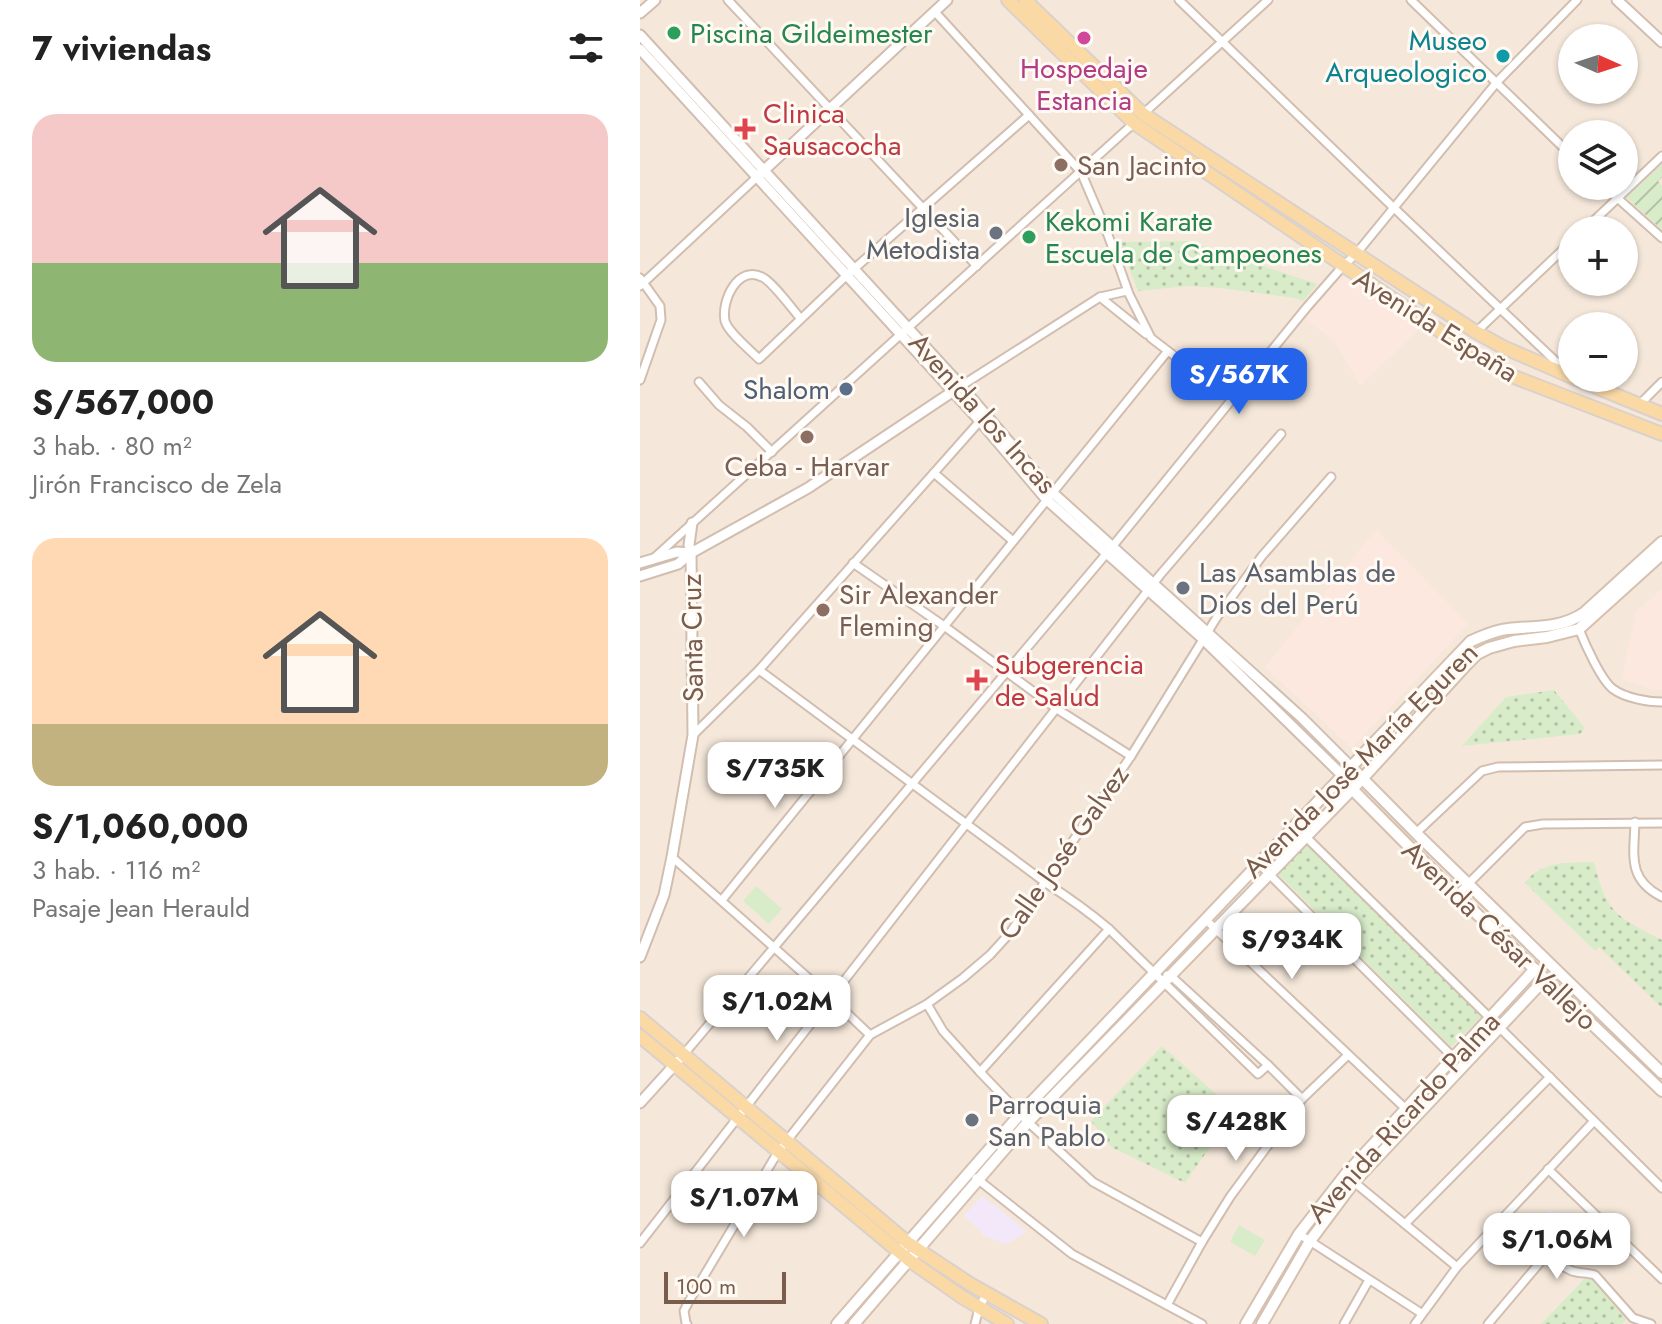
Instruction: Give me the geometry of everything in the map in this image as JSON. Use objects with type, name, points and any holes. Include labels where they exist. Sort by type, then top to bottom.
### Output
[{"type":"main road","name":"Avenida España","points":[[1008,0],[1138,119],[1343,266],[1498,370],[1660,433]]},
{"type":"main road","name":"Avenida España","points":[[1025,0],[1138,119],[1476,332],[1558,371]]},
{"type":"main road","name":"Avenida España","points":[[1608,392],[1662,414]]},
{"type":"main road","name":"Avenida José María Eguren","points":[[854,1324],[969,1171],[1001,1135],[1471,641],[1494,631],[1556,626],[1573,620],[1662,542]]},
{"type":"main road","name":"Avenida José María Eguren","points":[[837,1324],[979,1180],[1028,1122],[1362,779],[1477,654],[1514,641],[1579,629],[1662,554]]},
{"type":"main road","name":"Avenida César Vallejo","points":[[1351,767],[1662,1073]]},
{"type":"main road","name":"Avenida César Vallejo","points":[[1342,775],[1352,789],[1457,895],[1662,1091]]},
{"type":"main road","name":"Avenida Ricardo Palma","points":[[1262,1324],[1310,1241],[1354,1182],[1454,1058],[1535,969]]},
{"type":"main road","name":"Avenida Ricardo Palma","points":[[1246,1324],[1299,1234],[1345,1175],[1500,1028],[1545,979]]},
{"type":"main road","points":[[640,1018],[788,1140],[858,1209]]},
{"type":"main road","points":[[640,1036],[778,1152],[858,1209],[979,1308],[1007,1324]]},
{"type":"main road","points":[[1001,1135],[1010,1144]]},
{"type":"main road","points":[[909,1251],[1041,1324]]},
{"type":"street","points":[[640,13],[655,0]]},
{"type":"street","points":[[728,0],[977,266]]},
{"type":"street","points":[[640,380],[661,320],[660,306],[641,282],[947,0]]},
{"type":"street","points":[[1179,0],[1558,363]]},
{"type":"street","points":[[653,559],[1268,0]]},
{"type":"street","points":[[1411,0],[1558,142]]},
{"type":"street","points":[[640,1103],[1006,673],[1497,82],[1577,0]]},
{"type":"street","points":[[1617,0],[1662,42]]},
{"type":"street","points":[[935,12],[1081,172],[1108,235],[1127,291],[1151,338]]},
{"type":"street","name":"Avenida los Incas","points":[[640,35],[760,174]]},
{"type":"street","name":"Avenida los Incas","points":[[640,49],[850,272],[1050,496]]},
{"type":"street","points":[[801,319],[764,277],[751,274],[736,281],[727,300],[725,322],[759,359],[801,319],[850,272],[1029,115]]},
{"type":"street","points":[[1638,179],[1662,156]]},
{"type":"street","points":[[1599,216],[1616,200]]},
{"type":"street","points":[[1618,200],[1662,238]]},
{"type":"street","points":[[1476,332],[1558,254]]},
{"type":"street","points":[[640,576],[678,564],[691,553],[808,488],[1100,297],[1127,291]]},
{"type":"street","points":[[1100,297],[1232,400]]},
{"type":"street","points":[[722,900],[1167,352]]},
{"type":"street","points":[[699,382],[719,405],[772,452]]},
{"type":"street","points":[[1639,405],[1662,382]]},
{"type":"street","name":"Avenida los Incas","points":[[957,389],[980,421],[1050,496],[1302,718],[1351,767]]},
{"type":"street","points":[[693,735],[759,670],[980,421]]},
{"type":"street","points":[[640,1243],[1151,587],[1281,434]]},
{"type":"street","points":[[934,473],[1013,541]]},
{"type":"street","name":"Calle José Galvez","points":[[687,1324],[684,1311],[778,1152],[870,1035],[927,1004],[963,978],[1010,933],[1131,756],[1206,635],[1262,556],[1331,477]]},
{"type":"street","name":"Santa Cruz","points":[[640,957],[647,929],[664,895],[693,735],[689,545],[692,523]]},
{"type":"street","points":[[640,563],[677,552],[691,553]]},
{"type":"street","points":[[853,563],[1057,709],[1131,756]]},
{"type":"street","points":[[1579,629],[1592,659],[1613,689],[1639,700],[1662,702]]},
{"type":"street","name":"Avenida los Incas","points":[[1206,635],[1342,775]]},
{"type":"street","points":[[759,670],[1046,883],[1072,899],[1109,929],[1153,973],[1167,980],[1268,1065],[1302,1099]]},
{"type":"street","points":[[1416,833],[1482,771],[1498,767],[1662,765]]},
{"type":"street","points":[[1635,822],[1634,861],[1638,878],[1662,897]]},
{"type":"street","points":[[1457,895],[1525,827],[1543,824],[1662,823]]},
{"type":"street","points":[[1306,837],[1490,1018]]},
{"type":"street","points":[[672,857],[870,1035]]},
{"type":"street","points":[[1258,863],[1454,1058]]},
{"type":"street","points":[[1205,919],[1410,1113]]},
{"type":"street","points":[[980,1072],[1109,929]]},
{"type":"street","name":"Avenida Ricardo Palma","points":[[1535,969],[1545,959]]},
{"type":"street","name":"Avenida Ricardo Palma","points":[[1545,979],[1555,969]]},
{"type":"street","points":[[1167,980],[1258,1074],[1268,1065]]},
{"type":"street","points":[[927,1004],[943,1031],[980,1072],[1093,1182],[1202,1242]]},
{"type":"street","points":[[1500,1028],[1662,1188]]},
{"type":"street","points":[[1167,1305],[1230,1197],[1302,1099],[1348,1055]]},
{"type":"street","points":[[1405,1224],[1550,1077]]},
{"type":"street","points":[[1415,1324],[1457,1267],[1594,1121]]},
{"type":"street","points":[[1548,1169],[1662,1279]]},
{"type":"street","points":[[969,1171],[1072,1254],[1202,1324]]},
{"type":"street","points":[[1354,1182],[1457,1267]]},
{"type":"street","points":[[1507,1214],[1569,1270],[1595,1275],[1633,1321],[1651,1324]]},
{"type":"street","points":[[1299,1234],[1421,1313]]},
{"type":"street","points":[[1488,1324],[1548,1253]]},
{"type":"street","points":[[1344,1324],[1369,1280]]},
{"type":"street","points":[[975,1324],[987,1293]]},
{"type":"shaded area","points":[[640,0],[1662,0],[1662,1324],[640,1324]]},
{"type":"shaded area","points":[[1350,277],[1420,329],[1360,385],[1334,340],[1305,320],[1340,278]]},
{"type":"shaded area","points":[[1376,530],[1468,624],[1352,748],[1265,667]]},
{"type":"shaded area","points":[[1662,589],[1662,690],[1649,689],[1622,678],[1636,612]]},
{"type":"shaded area","points":[[982,1196],[1027,1232],[1006,1244],[982,1235],[964,1216]]},
{"type":"shaded area","points":[[1551,1210],[1560,1221],[1544,1237],[1534,1228]]},
{"type":"green space","points":[[1662,164],[1662,177],[1658,181],[1662,186],[1662,230],[1629,200],[1638,200],[1638,186]]},
{"type":"green space","points":[[1189,241],[1317,284],[1303,301],[1189,286],[1138,291],[1119,242]]},
{"type":"green space","points":[[1554,690],[1585,728],[1580,734],[1462,746],[1506,697]]},
{"type":"green space","points":[[1308,843],[1481,1017],[1451,1047],[1278,874]]},
{"type":"green space","points":[[1594,862],[1609,904],[1624,919],[1662,940],[1662,1008],[1599,947],[1595,951],[1525,883],[1547,867]]},
{"type":"green space","points":[[756,886],[782,909],[769,924],[743,901]]},
{"type":"green space","points":[[1162,1046],[1235,1111],[1185,1183],[1111,1147],[1091,1121]]},
{"type":"green space","points":[[1239,1225],[1265,1240],[1255,1256],[1230,1242]]},
{"type":"green space","points":[[1574,1243],[1590,1260],[1572,1261],[1563,1253]]},
{"type":"green space","points":[[1588,1275],[1628,1317],[1622,1324],[1541,1324]]},
{"type":"place","name":"Piscina Gildeimester","points":[[674,33]]},
{"type":"place","name":"Hospedaje Estancia","points":[[1084,38]]},
{"type":"place","name":"Museo Arqueologico","points":[[1503,56]]},
{"type":"place","name":"Clinica Sausacocha","points":[[745,129]]},
{"type":"place","name":"San Jacinto","points":[[1061,165]]},
{"type":"place","name":"Iglesia Metodista","points":[[996,233]]},
{"type":"place","name":"Kekomi Karate Escuela de Campeones","points":[[1029,237]]},
{"type":"place","name":"Shalom","points":[[846,389]]},
{"type":"place","name":"Ceba - Harvar","points":[[807,437]]},
{"type":"place","name":"Las Asamblas de Dios del Perú","points":[[1183,588]]},
{"type":"place","name":"Sir Alexander Fleming","points":[[823,610]]},
{"type":"place","name":"Subgerencia de Salud","points":[[977,680]]},
{"type":"place","name":"Parroquia San Pablo","points":[[972,1120]]}]
